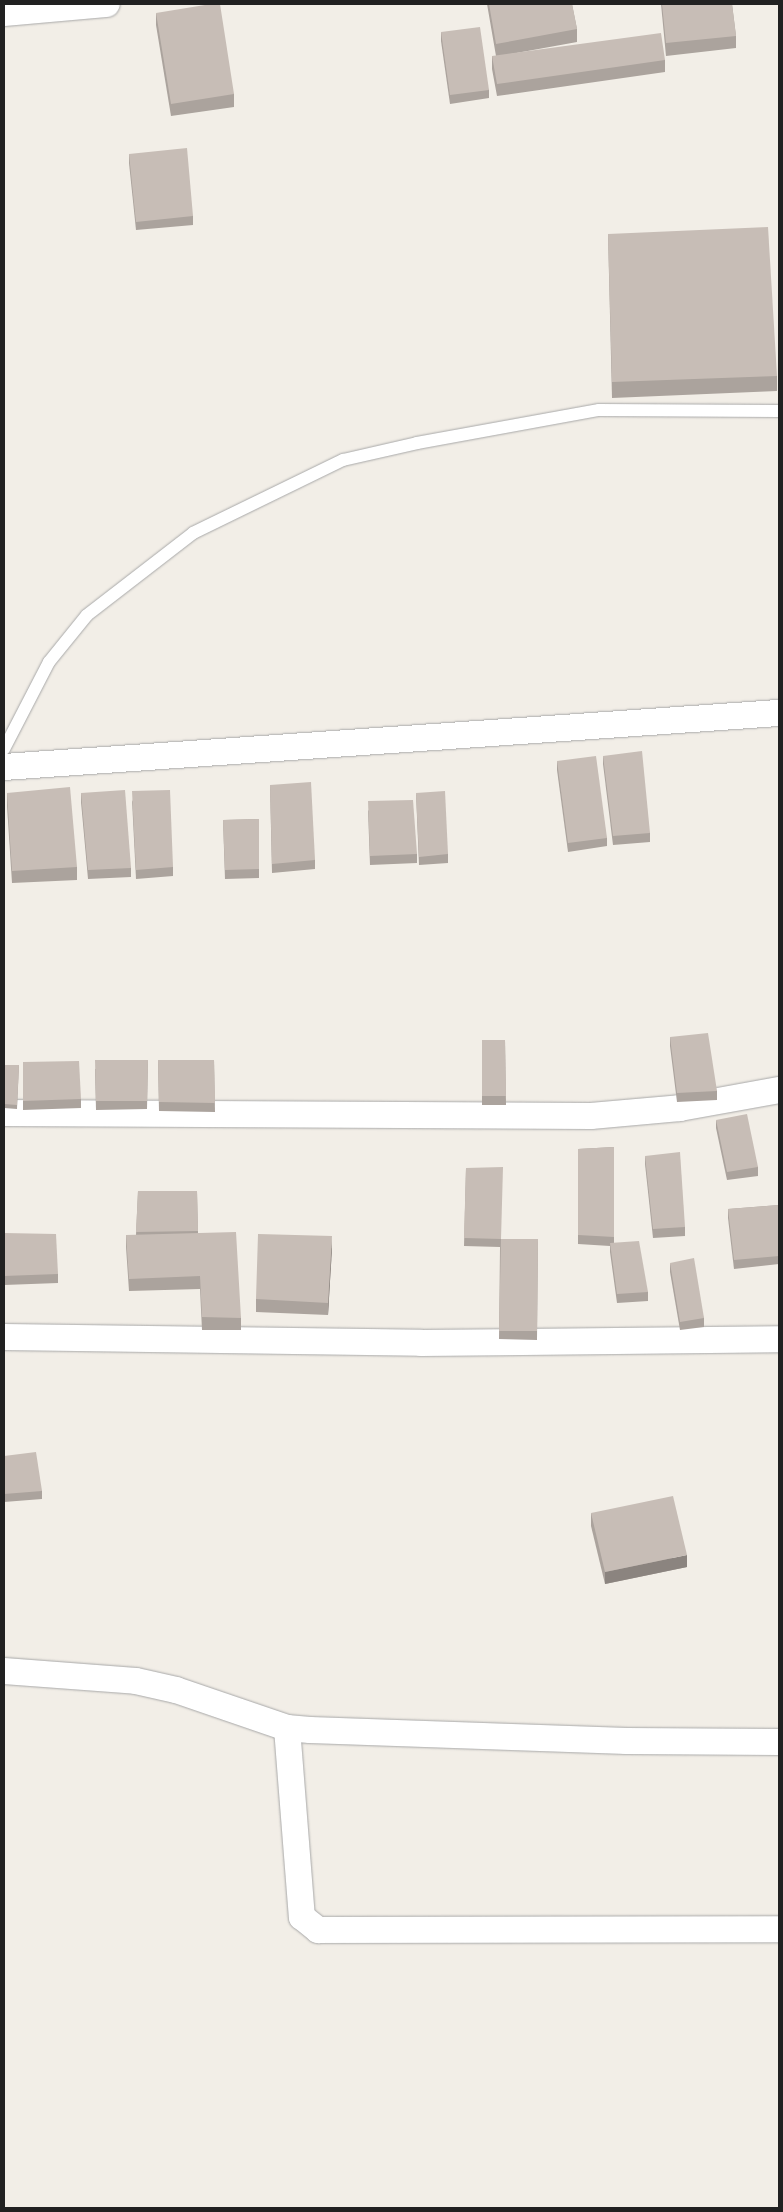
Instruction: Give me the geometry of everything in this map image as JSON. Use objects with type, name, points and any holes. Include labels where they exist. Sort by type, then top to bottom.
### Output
[{"type":"street","points":[[4,13],[107,4]]},
{"type":"street","points":[[4,767],[779,713]]},
{"type":"street","points":[[4,1113],[591,1116],[680,1108],[779,1090]]},
{"type":"street","points":[[4,1337],[421,1343],[779,1339]]},
{"type":"street","points":[[4,1671],[136,1681],[176,1690],[287,1728],[617,1740],[779,1742]]},
{"type":"street","points":[[287,1728],[302,1917],[318,1930],[779,1929]]},
{"type":"lane","points":[[4,748],[49,662],[87,615],[193,533],[343,460],[417,443],[600,410],[779,411]]},
{"type":"building","points":[[220,4],[234,94],[171,104],[156,13]]},
{"type":"building","points":[[489,4],[572,4],[577,29],[496,44]]},
{"type":"building","points":[[662,4],[732,4],[736,36],[666,43]]},
{"type":"building","points":[[480,27],[489,90],[450,95],[441,32]]},
{"type":"building","points":[[661,33],[665,60],[497,84],[492,56]]},
{"type":"building","points":[[187,148],[193,216],[136,222],[129,154]]},
{"type":"building","points":[[768,227],[777,376],[612,382],[608,234]]},
{"type":"building","points":[[642,751],[650,833],[613,836],[603,756]]},
{"type":"building","points":[[596,756],[607,838],[568,843],[557,761]]},
{"type":"building","points":[[311,782],[315,860],[272,864],[270,785]]},
{"type":"building","points":[[70,787],[77,867],[12,871],[7,793]]},
{"type":"building","points":[[125,790],[131,868],[88,870],[81,793]]},
{"type":"building","points":[[170,790],[173,867],[136,870],[132,791]]},
{"type":"building","points":[[445,791],[448,854],[419,857],[416,793]]},
{"type":"building","points":[[413,800],[417,854],[370,856],[368,801]]},
{"type":"building","points":[[259,819],[259,869],[225,870],[223,820]]},
{"type":"building","points":[[708,1033],[717,1091],[677,1093],[670,1037]]},
{"type":"building","points":[[482,1040],[505,1040],[506,1096],[482,1096]]},
{"type":"building","points":[[95,1060],[148,1060],[147,1101],[96,1101]]},
{"type":"building","points":[[158,1060],[214,1060],[215,1103],[159,1102]]},
{"type":"building","points":[[79,1061],[81,1099],[23,1101],[23,1062]]},
{"type":"building","points":[[4,1065],[19,1065],[17,1105],[4,1104]]},
{"type":"building","points":[[747,1114],[758,1167],[727,1172],[716,1120]]},
{"type":"building","points":[[614,1147],[614,1237],[578,1235],[578,1149]]},
{"type":"building","points":[[680,1152],[685,1227],[653,1229],[645,1156]]},
{"type":"building","points":[[503,1167],[501,1239],[464,1238],[466,1168]]},
{"type":"building","points":[[138,1191],[197,1191],[198,1231],[136,1232]]},
{"type":"building","points":[[779,1205],[779,1256],[734,1260],[728,1209]]},
{"type":"building","points":[[236,1232],[241,1318],[202,1317],[200,1276],[129,1279],[126,1235]]},
{"type":"building","points":[[4,1233],[56,1234],[58,1274],[4,1276]]},
{"type":"building","points":[[258,1234],[332,1236],[328,1303],[256,1299]]},
{"type":"building","points":[[501,1239],[538,1239],[537,1331],[499,1331]]},
{"type":"building","points":[[639,1241],[648,1292],[617,1294],[610,1243]]},
{"type":"building","points":[[694,1258],[704,1318],[680,1322],[670,1263]]},
{"type":"building","points":[[36,1452],[42,1491],[4,1494],[4,1456]]},
{"type":"building","points":[[673,1496],[687,1555],[605,1572],[591,1513]]}]
